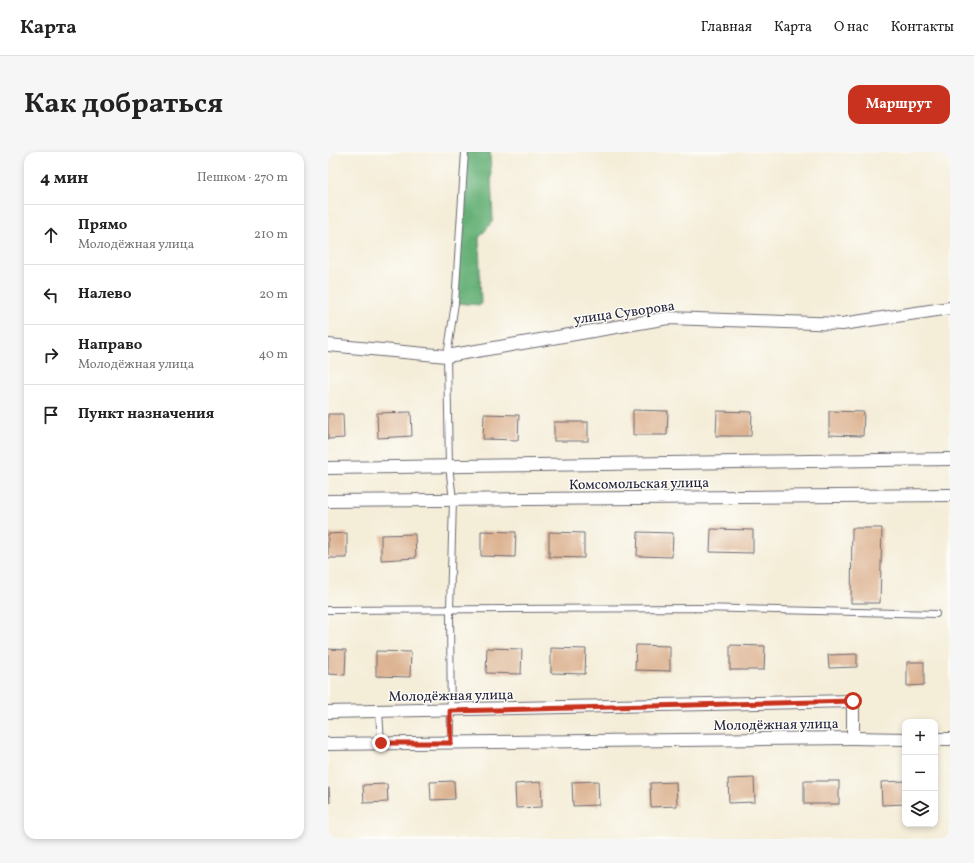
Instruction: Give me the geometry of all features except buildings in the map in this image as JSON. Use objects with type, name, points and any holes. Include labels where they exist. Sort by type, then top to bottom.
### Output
[{"type":"street","name":"улица Суворова","points":[[328,344],[447,356],[668,318],[842,324],[950,308]]},
{"type":"street","points":[[328,468],[950,459]]},
{"type":"street","name":"Комсомольская улица","points":[[328,501],[950,495]]},
{"type":"street","name":"Молодёжная улица","points":[[328,712],[450,711],[853,701],[853,738],[328,744]]},
{"type":"street","points":[[853,738],[902,738]]},
{"type":"street","points":[[938,739],[950,739]]},
{"type":"lane","points":[[451,743],[450,609],[453,500],[449,466],[447,356],[455,303],[465,152]]},
{"type":"lane","points":[[328,610],[699,608],[936,614]]},
{"type":"lane","points":[[379,711],[381,743]]},
{"type":"green space","points":[[465,152],[490,152],[493,221],[479,238],[481,305],[455,303]]},
{"type":"route","points":[[381,743],[451,743],[450,711],[853,701]]}]
